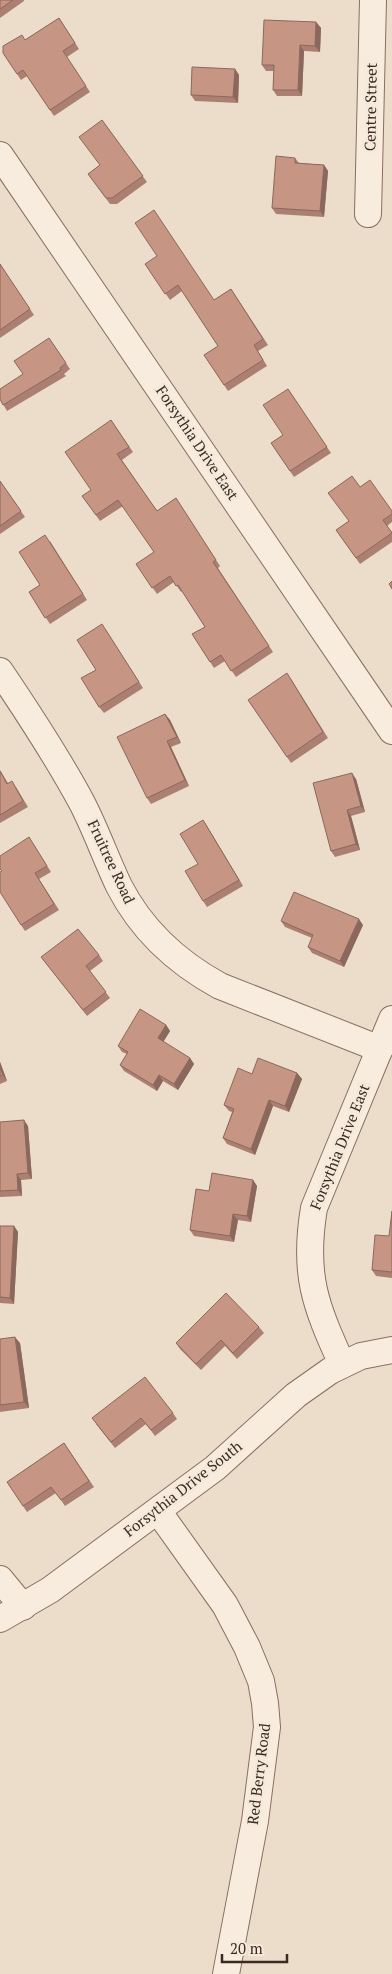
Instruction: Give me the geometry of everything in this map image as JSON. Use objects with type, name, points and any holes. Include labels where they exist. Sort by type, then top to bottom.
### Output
[{"type":"street","name":"Centre Street","points":[[368,214],[373,0]]},
{"type":"street","name":"Forsythia Drive East","points":[[0,155],[392,731]]},
{"type":"street","name":"Fruitree Road","points":[[0,671],[68,778],[95,829],[102,850],[135,914],[160,944],[207,979],[220,986],[380,1049]]},
{"type":"street","name":"Forsythia Drive East","points":[[342,1364],[324,1325],[314,1295],[309,1260],[309,1236],[314,1208],[392,1019]]},
{"type":"street","name":"Forsythia Drive South","points":[[0,1620],[50,1590],[215,1468],[296,1395],[342,1364],[361,1356],[392,1350]]},
{"type":"street","name":"Red Berry Road","points":[[158,1511],[197,1563],[225,1605],[248,1647],[261,1681],[265,1703],[267,1727],[255,1821],[226,1974]]},
{"type":"street","points":[[0,1579],[23,1607]]},
{"type":"building","points":[[0,0],[13,0],[0,9]]},
{"type":"building","points":[[59,18],[75,43],[63,51],[86,86],[50,110],[23,70],[17,74],[3,53],[3,46],[22,35],[25,40]]},
{"type":"building","points":[[264,20],[316,22],[315,46],[300,45],[298,90],[273,90],[274,65],[262,65]]},
{"type":"building","points":[[192,67],[235,69],[233,97],[191,95]]},
{"type":"building","points":[[102,120],[143,176],[112,198],[106,198],[88,174],[100,165],[79,137]]},
{"type":"building","points":[[276,156],[295,158],[295,163],[324,165],[320,211],[272,208]]},
{"type":"building","points":[[154,210],[214,300],[231,289],[263,339],[254,345],[263,360],[224,385],[204,355],[218,346],[178,285],[165,294],[145,264],[157,256],[135,223]]},
{"type":"building","points":[[0,264],[30,309],[0,330]]},
{"type":"building","points":[[49,338],[66,363],[60,368],[61,370],[3,405],[0,399],[0,389],[23,374],[14,361]]},
{"type":"building","points":[[288,389],[327,447],[290,471],[271,443],[283,435],[263,405]]},
{"type":"building","points":[[111,420],[129,447],[117,454],[157,511],[176,498],[216,560],[213,562],[269,646],[231,671],[221,655],[210,662],[192,634],[205,627],[178,585],[176,586],[170,576],[152,588],[136,564],[154,552],[118,500],[96,515],[82,496],[91,490],[65,452]]},
{"type":"building","points":[[352,476],[360,487],[370,480],[392,511],[392,514],[383,520],[392,533],[356,558],[336,530],[349,521],[328,493]]},
{"type":"building","points":[[0,481],[21,511],[0,526]]},
{"type":"building","points":[[45,535],[83,594],[45,618],[29,592],[40,585],[19,552]]},
{"type":"building","points":[[102,624],[139,682],[99,707],[81,678],[96,670],[77,640]]},
{"type":"building","points":[[287,673],[323,732],[287,757],[248,700]]},
{"type":"building","points":[[165,714],[177,737],[167,741],[185,780],[147,798],[117,737]]},
{"type":"building","points":[[0,771],[7,784],[12,781],[23,801],[0,815]]},
{"type":"building","points":[[352,773],[361,806],[347,810],[356,844],[331,851],[313,783]]},
{"type":"building","points":[[203,820],[239,880],[203,901],[185,871],[198,864],[180,834]]},
{"type":"building","points":[[29,837],[47,866],[35,873],[54,904],[21,925],[0,892],[0,872],[2,871],[0,869],[0,856]]},
{"type":"building","points":[[294,892],[359,919],[340,961],[308,947],[313,935],[281,921]]},
{"type":"building","points":[[78,929],[99,955],[86,966],[106,992],[83,1010],[41,957]]},
{"type":"building","points":[[140,1009],[166,1025],[158,1038],[190,1058],[174,1084],[159,1075],[153,1085],[120,1065],[128,1052],[118,1046]]},
{"type":"building","points":[[258,1058],[297,1073],[285,1106],[269,1100],[251,1149],[223,1138],[234,1109],[224,1105],[238,1068],[252,1074]]},
{"type":"building","points":[[24,1120],[28,1173],[17,1174],[18,1190],[0,1191],[0,1122]]},
{"type":"building","points":[[212,1173],[253,1180],[247,1216],[233,1214],[230,1236],[190,1230],[196,1189],[209,1191]]},
{"type":"building","points":[[392,1211],[392,1272],[372,1270],[375,1235],[389,1236]]},
{"type":"building","points":[[0,1226],[14,1226],[10,1298],[0,1297]]},
{"type":"building","points":[[226,1293],[259,1327],[233,1353],[221,1340],[196,1364],[176,1343]]},
{"type":"building","points":[[15,1337],[24,1402],[0,1405],[0,1339]]},
{"type":"building","points":[[145,1377],[173,1413],[151,1430],[141,1418],[111,1442],[92,1418]]},
{"type":"building","points":[[64,1443],[89,1481],[61,1500],[51,1487],[23,1506],[7,1482]]}]
